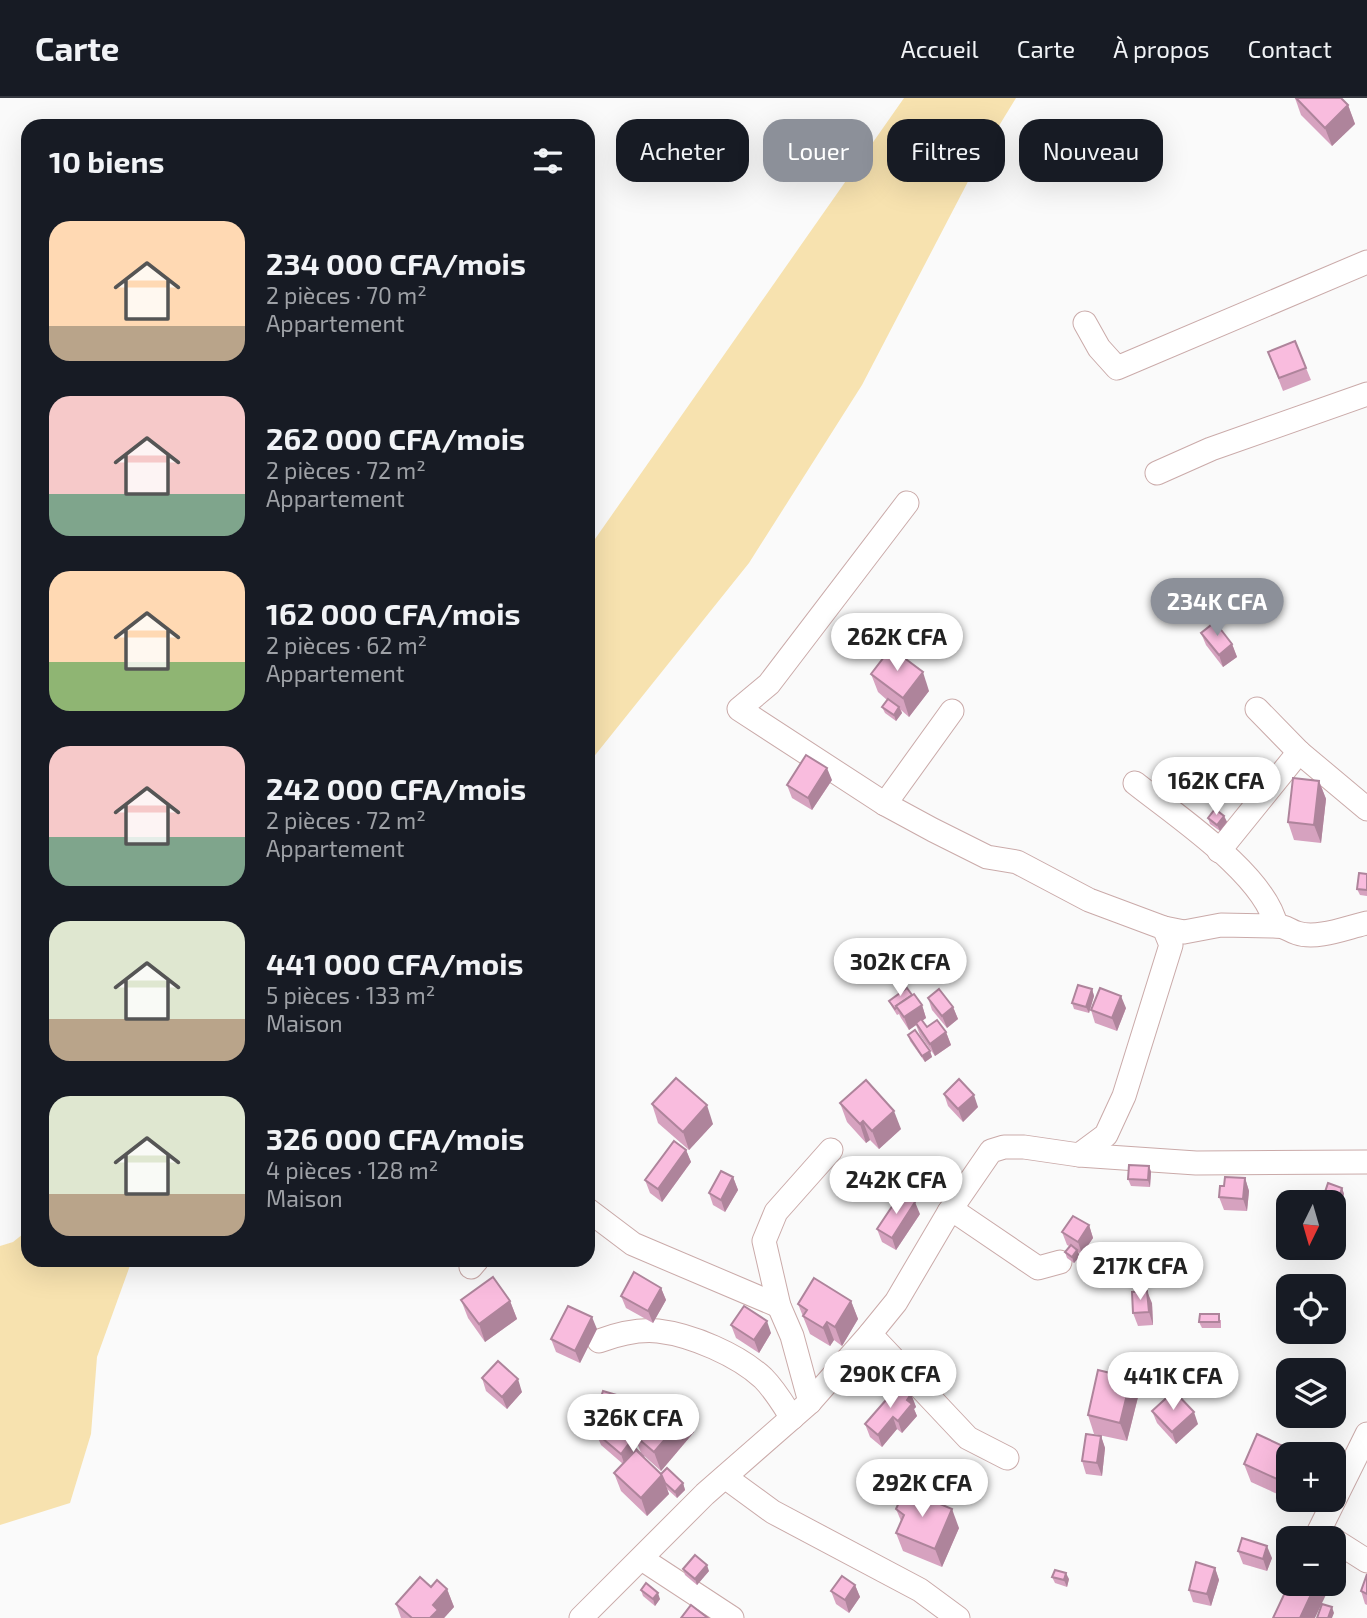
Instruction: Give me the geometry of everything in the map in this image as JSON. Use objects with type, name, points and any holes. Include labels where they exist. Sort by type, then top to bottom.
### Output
[{"type":"street","points":[[1085,323],[1099,348],[1117,368],[1367,262]]},
{"type":"street","points":[[1157,473],[1211,449],[1367,394]]},
{"type":"street","points":[[907,503],[769,684],[739,709],[885,804],[987,857],[1017,862],[1089,900],[1173,935],[1221,925],[1287,926],[1298,933],[1314,934],[1367,923]]},
{"type":"street","points":[[1257,709],[1299,752],[1367,809]]},
{"type":"street","points":[[885,804],[952,711]]},
{"type":"street","points":[[1219,851],[1299,752]]},
{"type":"street","points":[[1135,783],[1219,851],[1257,886],[1273,913],[1276,926]]},
{"type":"street","points":[[1079,1155],[1106,1135],[1134,1071],[1173,935]]},
{"type":"street","points":[[1106,1135],[1116,1158]]},
{"type":"street","points":[[582,1618],[725,1477],[810,1402],[870,1334],[896,1301],[949,1212],[991,1151],[1004,1147],[1024,1147],[1079,1155],[1196,1163],[1367,1162]]},
{"type":"street","points":[[810,1402],[792,1336],[779,1306],[766,1249],[767,1230],[794,1189],[831,1150]]},
{"type":"street","points":[[949,1212],[960,1215],[1038,1268],[1060,1262]]},
{"type":"street","points":[[595,1215],[633,1244],[779,1306]]},
{"type":"street","points":[[599,1341],[623,1333],[659,1331],[696,1342],[740,1361],[762,1377],[792,1418]]},
{"type":"street","points":[[870,1334],[968,1438],[1007,1458]]},
{"type":"street","points":[[1321,1526],[1367,1434]]},
{"type":"street","points":[[725,1477],[772,1512],[920,1590],[958,1618]]},
{"type":"street","points":[[1346,1548],[1367,1561]]},
{"type":"street","points":[[642,1559],[732,1618]]},
{"type":"shaded area","points":[[904,98],[1016,98],[1003,119],[889,119]]},
{"type":"shaded area","points":[[887,122],[887,182],[968,182],[862,385],[749,563],[595,755],[595,539],[845,182],[873,182],[873,142]]},
{"type":"shaded area","points":[[21,1236],[21,1267],[129,1267],[97,1357],[91,1434],[70,1503],[0,1525],[0,1246],[13,1242]]},
{"type":"building","points":[[1296,98],[1341,98],[1348,105],[1325,128]]},
{"type":"building","points":[[1295,341],[1306,368],[1279,378],[1268,352]]},
{"type":"building","points":[[1215,622],[1232,644],[1219,655],[1201,633]]},
{"type":"building","points":[[891,648],[923,672],[903,698],[871,674]]},
{"type":"building","points":[[888,699],[899,707],[894,715],[882,707]]},
{"type":"building","points":[[806,755],[827,768],[808,798],[787,785]]},
{"type":"building","points":[[1293,778],[1319,781],[1314,825],[1288,822]]},
{"type":"building","points":[[1215,809],[1224,816],[1217,825],[1208,818]]},
{"type":"building","points":[[1359,873],[1367,874],[1367,890],[1357,889]]},
{"type":"building","points":[[1078,985],[1092,989],[1086,1007],[1072,1003]]},
{"type":"building","points":[[907,988],[912,995],[895,1009],[889,1001]]},
{"type":"building","points":[[1100,988],[1121,996],[1112,1018],[1091,1010]]},
{"type":"building","points":[[939,989],[953,1007],[942,1016],[928,998]]},
{"type":"building","points":[[914,994],[922,1005],[904,1017],[896,1006]]},
{"type":"building","points":[[921,1019],[927,1027],[937,1020],[946,1032],[930,1044],[916,1023]]},
{"type":"building","points":[[915,1030],[930,1051],[922,1056],[908,1035]]},
{"type":"building","points":[[676,1078],[707,1105],[683,1132],[652,1104]]},
{"type":"building","points":[[959,1079],[974,1095],[958,1109],[944,1094]]},
{"type":"building","points":[[866,1080],[894,1111],[872,1131],[863,1121],[860,1124],[840,1103]]},
{"type":"building","points":[[674,1141],[686,1150],[658,1189],[645,1180]]},
{"type":"building","points":[[1129,1165],[1149,1166],[1148,1180],[1128,1179]]},
{"type":"building","points":[[721,1171],[733,1177],[721,1200],[709,1193]]},
{"type":"building","points":[[1225,1177],[1245,1178],[1243,1199],[1219,1197],[1220,1186],[1224,1186]]},
{"type":"building","points":[[1328,1183],[1342,1188],[1341,1190],[1326,1190]]},
{"type":"building","points":[[901,1193],[915,1202],[892,1238],[877,1229]]},
{"type":"building","points":[[1073,1216],[1089,1225],[1078,1242],[1062,1232]]},
{"type":"building","points":[[1071,1245],[1077,1250],[1072,1257],[1065,1252]]},
{"type":"building","points":[[634,1272],[661,1288],[648,1311],[621,1296]]},
{"type":"building","points":[[493,1277],[510,1301],[479,1324],[461,1300]]},
{"type":"building","points":[[814,1278],[851,1301],[835,1327],[827,1322],[823,1328],[803,1316],[807,1310],[798,1304]]},
{"type":"building","points":[[1147,1291],[1149,1312],[1133,1313],[1132,1292]]},
{"type":"building","points":[[568,1306],[592,1317],[575,1351],[551,1339]]},
{"type":"building","points":[[744,1306],[767,1321],[754,1340],[731,1325]]},
{"type":"building","points":[[1200,1314],[1219,1314],[1219,1322],[1199,1322]]},
{"type":"building","points":[[498,1361],[518,1379],[502,1397],[482,1378]]},
{"type":"building","points":[[1098,1370],[1131,1378],[1120,1423],[1088,1415]]},
{"type":"building","points":[[900,1384],[911,1394],[907,1400],[912,1404],[898,1421],[893,1417],[878,1435],[865,1424]]},
{"type":"building","points":[[603,1391],[630,1399],[627,1408],[600,1400]]},
{"type":"building","points":[[1174,1391],[1194,1412],[1172,1432],[1152,1411]]},
{"type":"building","points":[[666,1397],[687,1414],[654,1452],[634,1435]]},
{"type":"building","points":[[606,1422],[630,1442],[621,1454],[596,1433]]},
{"type":"building","points":[[1086,1434],[1101,1436],[1097,1463],[1082,1461]]},
{"type":"building","points":[[1257,1434],[1276,1443],[1276,1479],[1244,1464]]},
{"type":"building","points":[[636,1450],[662,1475],[641,1498],[614,1473]]},
{"type":"building","points":[[667,1468],[683,1483],[675,1492],[665,1483],[661,1474]]},
{"type":"building","points":[[905,1489],[952,1509],[935,1549],[896,1533],[904,1515],[896,1509]]},
{"type":"building","points":[[1242,1538],[1267,1546],[1263,1559],[1238,1551]]},
{"type":"building","points":[[695,1555],[707,1565],[695,1579],[683,1569]]},
{"type":"building","points":[[1196,1562],[1215,1568],[1207,1594],[1189,1590]]},
{"type":"building","points":[[1055,1570],[1066,1573],[1064,1580],[1052,1577]]},
{"type":"building","points":[[1367,1574],[1367,1594],[1361,1591]]},
{"type":"building","points":[[842,1576],[855,1585],[845,1600],[831,1591]]},
{"type":"building","points":[[420,1577],[431,1587],[437,1580],[447,1589],[433,1605],[438,1610],[430,1618],[412,1618],[396,1604]]},
{"type":"building","points":[[646,1583],[658,1593],[653,1599],[641,1590]]},
{"type":"building","points":[[1283,1596],[1310,1596],[1300,1618],[1273,1618]]},
{"type":"building","points":[[1322,1604],[1332,1607],[1328,1618],[1317,1618]]},
{"type":"building","points":[[691,1605],[708,1618],[681,1618]]}]
